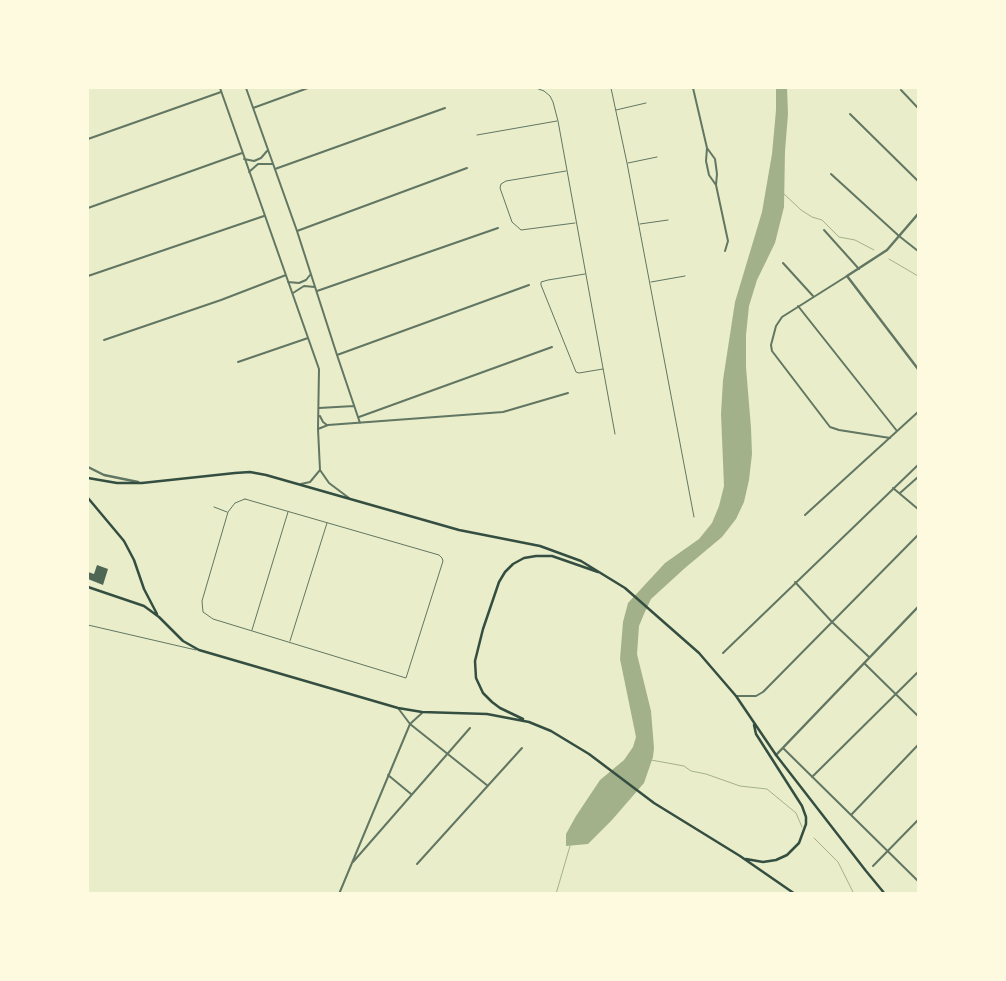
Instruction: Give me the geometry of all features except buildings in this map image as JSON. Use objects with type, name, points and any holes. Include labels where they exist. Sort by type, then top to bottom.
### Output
[{"type":"main road","points":[[88,478],[117,483],[142,483],[250,472],[301,484],[477,534],[540,546],[581,561],[625,588],[699,653],[736,696],[776,755],[885,894]]},
{"type":"main road","points":[[88,498],[115,529],[131,554],[144,590],[159,617]]},
{"type":"main road","points":[[606,575],[552,556],[524,558],[513,564],[499,582],[483,629],[475,661],[476,678],[483,693],[500,708],[567,740],[589,754],[654,803],[740,856],[795,894]]},
{"type":"main road","points":[[88,587],[138,603],[159,617],[183,641],[199,650],[398,708],[422,712],[488,714],[529,722]]},
{"type":"main road","points":[[740,856],[751,861],[763,862],[776,860],[787,855],[799,843],[806,824],[806,817],[802,806],[756,734],[754,723]]},
{"type":"street","points":[[220,88],[320,372],[318,429],[320,470],[330,482],[349,498]]},
{"type":"street","points":[[246,88],[297,231],[336,355],[360,423]]},
{"type":"street","points":[[253,108],[308,88]]},
{"type":"street","points":[[692,88],[707,148],[706,160],[709,174],[716,186]]},
{"type":"street","points":[[901,90],[918,108]]},
{"type":"street","points":[[88,139],[221,92]]},
{"type":"street","points":[[274,169],[444,108]]},
{"type":"street","points":[[850,114],[918,181]]},
{"type":"street","points":[[707,148],[715,159],[716,186],[728,241],[725,251]]},
{"type":"street","points":[[244,159],[254,161],[261,158],[268,151]]},
{"type":"street","points":[[88,208],[242,153]]},
{"type":"street","points":[[248,172],[258,164],[272,164]]},
{"type":"street","points":[[297,231],[468,168]]},
{"type":"street","points":[[831,174],[918,251]]},
{"type":"street","points":[[890,438],[839,430],[826,423],[772,351],[771,345],[776,323],[782,317],[887,250],[918,214]]},
{"type":"street","points":[[88,276],[264,216]]},
{"type":"street","points":[[317,291],[498,228]]},
{"type":"street","points":[[824,230],[859,269]]},
{"type":"street","points":[[783,263],[813,296]]},
{"type":"street","points":[[288,282],[299,284],[306,280],[310,274]]},
{"type":"street","points":[[104,340],[221,300],[286,275]]},
{"type":"street","points":[[847,276],[918,369]]},
{"type":"street","points":[[336,355],[529,285]]},
{"type":"street","points":[[293,293],[304,286],[315,287]]},
{"type":"street","points":[[798,306],[897,432]]},
{"type":"street","points":[[238,362],[308,338]]},
{"type":"street","points":[[359,417],[552,347]]},
{"type":"street","points":[[318,429],[328,426],[360,423],[503,412],[568,393]]},
{"type":"street","points":[[319,410],[354,406]]},
{"type":"street","points":[[319,410],[323,422],[328,426]]},
{"type":"street","points":[[806,515],[918,412]]},
{"type":"street","points":[[722,653],[918,464]]},
{"type":"street","points":[[88,467],[104,475],[142,483]]},
{"type":"street","points":[[301,484],[310,482],[320,470]]},
{"type":"street","points":[[900,494],[918,477]]},
{"type":"street","points":[[893,488],[918,509]]},
{"type":"street","points":[[736,696],[756,696],[764,692],[918,535]]},
{"type":"street","points":[[795,582],[833,623],[869,657]]},
{"type":"street","points":[[776,755],[918,606]]},
{"type":"street","points":[[864,662],[918,716]]},
{"type":"street","points":[[812,777],[918,672]]},
{"type":"street","points":[[398,708],[410,724],[488,786]]},
{"type":"street","points":[[339,894],[410,724],[422,712]]},
{"type":"street","points":[[352,863],[470,728]]},
{"type":"street","points":[[850,815],[918,746]]},
{"type":"street","points":[[417,864],[522,748]]},
{"type":"street","points":[[782,748],[918,881]]},
{"type":"street","points":[[388,775],[412,794]]},
{"type":"street","points":[[874,866],[918,820]]},
{"type":"lane","points":[[536,88],[544,88]]},
{"type":"lane","points":[[540,88],[547,93],[553,102],[558,121],[615,434]]},
{"type":"lane","points":[[611,88],[639,224],[694,517]]},
{"type":"lane","points":[[616,110],[646,103]]},
{"type":"lane","points":[[477,135],[558,121]]},
{"type":"lane","points":[[627,163],[657,157]]},
{"type":"lane","points":[[567,171],[506,181],[501,184],[500,188],[512,222],[523,231],[576,223]]},
{"type":"lane","points":[[639,224],[668,220]]},
{"type":"lane","points":[[585,274],[548,280],[541,282],[541,286],[577,373],[603,369]]},
{"type":"lane","points":[[650,283],[685,276]]},
{"type":"lane","points":[[245,499],[288,512],[439,556],[443,561],[406,678],[212,619],[203,612],[202,602],[228,512],[235,503],[245,499]]},
{"type":"lane","points":[[214,507],[228,512]]},
{"type":"lane","points":[[252,630],[288,512]]},
{"type":"lane","points":[[290,642],[327,522]]},
{"type":"lane","points":[[88,624],[199,650]]},
{"type":"shaded area","points":[[776,88],[787,88],[788,114],[784,207],[775,243],[757,280],[749,306],[746,335],[746,367],[752,454],[744,502],[736,519],[722,537],[651,599],[639,626],[637,654],[651,711],[654,748],[653,757],[644,783],[588,844],[566,846],[566,834],[576,816],[600,780],[624,760],[633,747],[636,737],[620,659],[623,622],[628,603],[665,563],[699,539],[712,523],[719,506],[724,486],[721,414],[723,380],[735,302],[762,212],[772,154]]},
{"type":"waterway","points":[[783,193],[801,210],[812,217],[822,220],[839,237],[855,240],[874,250]]},
{"type":"waterway","points":[[889,259],[918,276]]},
{"type":"waterway","points":[[651,760],[684,766],[691,771],[706,774],[740,786],[767,789],[796,813],[802,827]]},
{"type":"waterway","points":[[814,838],[838,862],[854,894]]},
{"type":"waterway","points":[[556,894],[570,846]]}]
